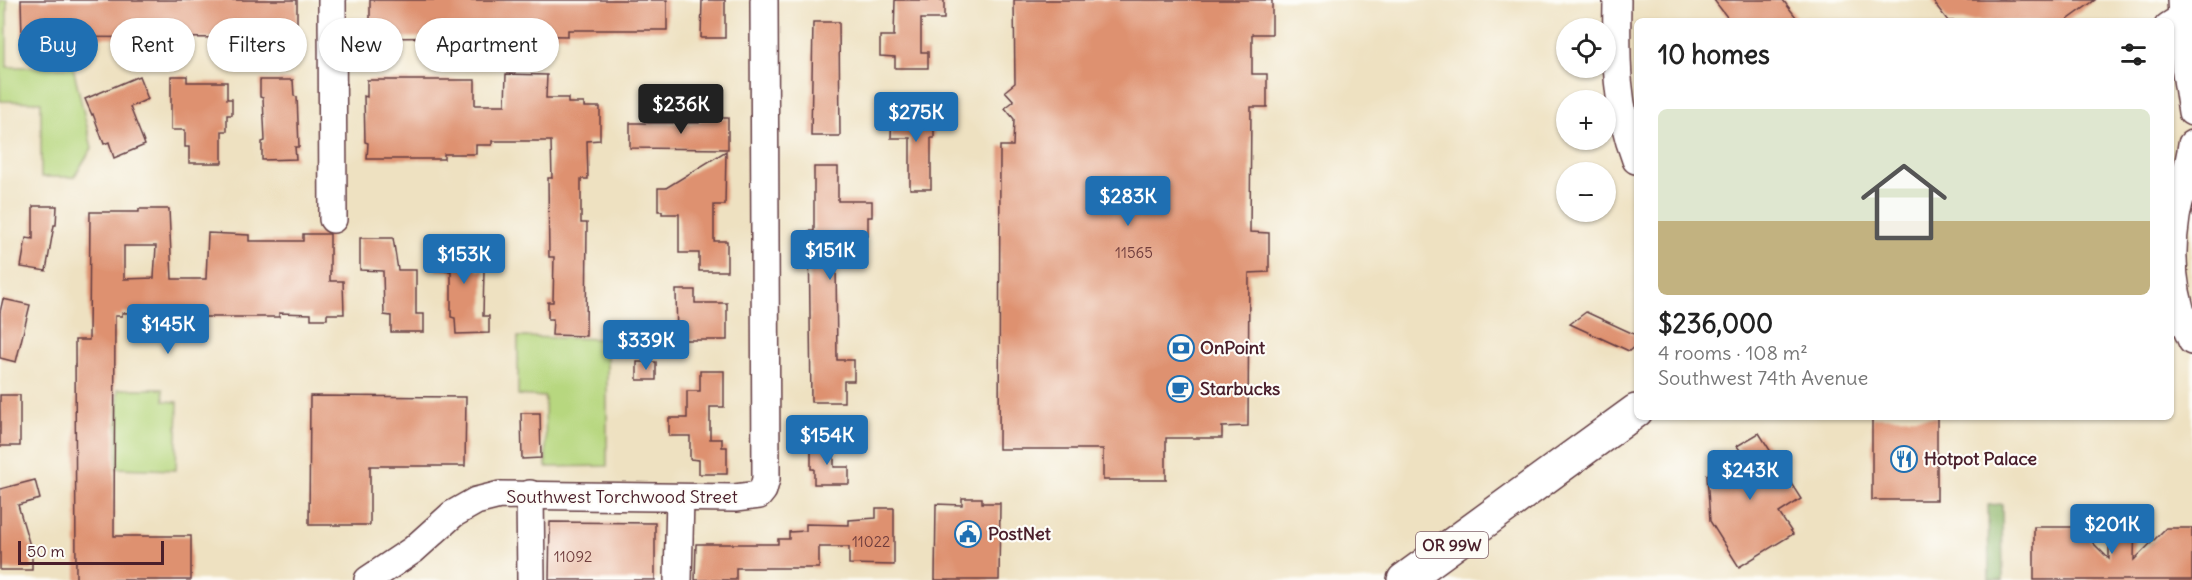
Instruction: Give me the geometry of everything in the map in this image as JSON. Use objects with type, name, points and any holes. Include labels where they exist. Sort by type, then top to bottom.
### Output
[{"type":"highway","name":"OR 99W","points":[[1404,580],[1634,412]]},
{"type":"street","points":[[332,0],[333,219]]},
{"type":"street","name":"Southwest Torchwood Street","points":[[368,580],[413,550],[453,514],[476,501],[500,495],[735,498],[759,495],[763,490],[766,479],[764,0]]},
{"type":"street","points":[[1617,0],[1620,101],[1634,154]]},
{"type":"street","points":[[2182,17],[2185,66],[2192,112]]},
{"type":"street","points":[[2174,242],[2176,215],[2192,144]]},
{"type":"street","points":[[2174,278],[2180,307],[2192,341]]},
{"type":"street","points":[[531,495],[531,580]]},
{"type":"street","points":[[678,580],[680,498]]},
{"type":"green space","points":[[0,0],[7,0],[7,67],[18,67],[18,72],[74,72],[92,148],[74,177],[41,177],[41,102],[0,101]]},
{"type":"green space","points":[[518,337],[607,339],[607,466],[546,467],[545,397],[518,395]]},
{"type":"green space","points":[[118,389],[163,389],[164,401],[178,402],[176,470],[117,468]]},
{"type":"green space","points":[[2002,504],[2003,580],[1989,580],[1988,505]]},
{"type":"building","points":[[21,0],[297,0],[297,18],[207,18],[207,38],[195,38],[195,18],[110,18],[110,37],[98,37],[98,18],[21,18]]},
{"type":"building","points":[[370,0],[667,0],[667,30],[568,30],[568,36],[559,36],[559,18],[415,18],[415,38],[403,38],[403,18],[370,18]]},
{"type":"building","points":[[702,0],[725,0],[725,38],[701,38]]},
{"type":"building","points":[[895,0],[944,0],[944,19],[921,19],[921,52],[928,52],[928,68],[895,68],[895,57],[880,56],[880,36],[894,36]]},
{"type":"building","points":[[1014,0],[1272,0],[1272,34],[1252,34],[1252,74],[1267,74],[1267,107],[1251,107],[1250,232],[1269,233],[1269,272],[1249,273],[1248,426],[1222,427],[1222,438],[1166,438],[1166,480],[1103,480],[1103,449],[999,449],[1000,146],[1013,146],[1014,119],[1005,108],[1014,101],[1005,91],[1015,83]]},
{"type":"building","points":[[1714,0],[1783,0],[1797,18],[1728,18]]},
{"type":"building","points":[[1932,0],[2095,0],[2070,18],[1946,18]]},
{"type":"building","points":[[813,22],[839,22],[840,136],[811,136]]},
{"type":"building","points":[[506,74],[547,75],[546,98],[568,98],[568,103],[584,103],[584,107],[600,107],[600,140],[587,141],[588,179],[581,179],[581,223],[587,223],[586,336],[552,335],[553,319],[548,319],[548,302],[553,302],[554,257],[549,257],[548,178],[552,178],[551,141],[492,141],[492,145],[476,145],[476,154],[444,154],[444,159],[367,159],[364,96],[367,97],[367,80],[475,80],[475,105],[505,105]]},
{"type":"building","points":[[139,76],[148,99],[130,107],[145,145],[114,158],[109,142],[104,144],[85,99]]},
{"type":"building","points":[[171,76],[187,76],[187,82],[227,82],[227,99],[232,99],[232,115],[227,115],[227,131],[222,131],[222,163],[189,163],[189,147],[185,147],[185,130],[171,130]]},
{"type":"building","points":[[260,80],[293,80],[294,96],[297,97],[299,147],[295,147],[296,159],[262,160],[262,142],[265,141]]},
{"type":"building","points":[[892,111],[934,111],[934,138],[931,138],[931,189],[910,189],[910,138],[891,138]]},
{"type":"building","points":[[699,118],[728,118],[728,149],[630,148],[630,123],[699,123]]},
{"type":"building","points":[[726,151],[725,205],[714,205],[714,241],[727,241],[727,271],[699,271],[699,253],[679,253],[679,214],[662,214],[662,211],[658,211],[658,188],[666,188]]},
{"type":"building","points":[[814,167],[838,167],[838,201],[872,201],[872,217],[868,217],[868,236],[846,236],[846,262],[836,262],[837,360],[854,360],[854,381],[844,381],[844,402],[811,402],[809,231],[814,231]]},
{"type":"building","points":[[33,206],[57,206],[56,225],[54,225],[46,271],[21,267],[26,238],[33,239]]},
{"type":"building","points":[[139,209],[169,209],[172,279],[206,279],[208,233],[249,235],[249,241],[303,241],[303,234],[330,234],[330,281],[343,281],[344,314],[327,314],[327,319],[311,319],[311,314],[279,313],[279,317],[201,317],[201,313],[154,312],[122,313],[122,316],[115,316],[114,536],[191,536],[191,580],[76,580],[75,340],[89,340],[90,212],[139,212]],"holes":[[[124,246],[156,246],[154,278],[124,279]]]},
{"type":"building","points":[[360,238],[393,238],[398,270],[416,270],[416,314],[424,314],[424,332],[391,332],[391,316],[384,315],[383,271],[360,270]]},
{"type":"building","points":[[436,238],[469,238],[469,254],[477,254],[477,270],[484,270],[483,316],[489,316],[489,333],[456,334],[455,318],[451,317],[451,271],[436,270]]},
{"type":"building","points":[[676,290],[695,290],[695,303],[727,303],[727,340],[677,340]]},
{"type":"building","points":[[3,299],[30,305],[16,362],[0,358],[0,312]]},
{"type":"building","points":[[1586,312],[1634,334],[1634,347],[1629,351],[1570,324]]},
{"type":"building","points":[[637,362],[656,362],[656,380],[637,380]]},
{"type":"building","points":[[700,371],[724,371],[724,407],[710,407],[710,439],[722,439],[722,447],[727,447],[727,474],[699,474],[699,460],[690,459],[690,436],[669,436],[669,418],[687,418],[687,391],[700,391]]},
{"type":"building","points":[[0,395],[20,395],[20,446],[0,446]]},
{"type":"building","points":[[310,396],[466,397],[465,466],[370,466],[370,525],[309,525]]},
{"type":"building","points":[[521,413],[540,413],[541,458],[522,459]]},
{"type":"building","name":"Hotpot Palace","points":[[1872,420],[1937,420],[1937,500],[1872,500]]},
{"type":"building","points":[[1759,433],[1801,499],[1779,513],[1793,534],[1739,567],[1710,521],[1707,475],[1742,453],[1737,446]]},
{"type":"building","points":[[811,444],[834,444],[834,467],[849,467],[849,484],[814,484],[814,469],[811,469]]},
{"type":"building","points":[[35,480],[40,499],[18,505],[30,546],[32,546],[32,570],[0,570],[0,489]]},
{"type":"building","points":[[962,498],[982,498],[982,503],[1000,503],[999,580],[935,580],[936,504],[962,505]]},
{"type":"building","points":[[876,508],[894,508],[894,565],[849,564],[849,547],[819,547],[819,568],[736,568],[736,580],[695,580],[696,544],[778,544],[778,539],[789,539],[789,532],[806,531],[806,524],[849,525],[849,520],[876,518]]},
{"type":"building","points":[[2109,519],[2135,519],[2134,560],[2166,528],[2192,528],[2192,580],[2034,580],[2034,527],[2077,527],[2109,559]]},
{"type":"building","points":[[550,522],[655,523],[655,580],[549,580]]},
{"type":"place","name":"OnPoint","points":[[1181,348]]},
{"type":"place","name":"Starbucks","points":[[1180,389]]},
{"type":"place","name":"Hotpot Palace","points":[[1904,459]]},
{"type":"place","name":"PostNet","points":[[968,534]]}]
